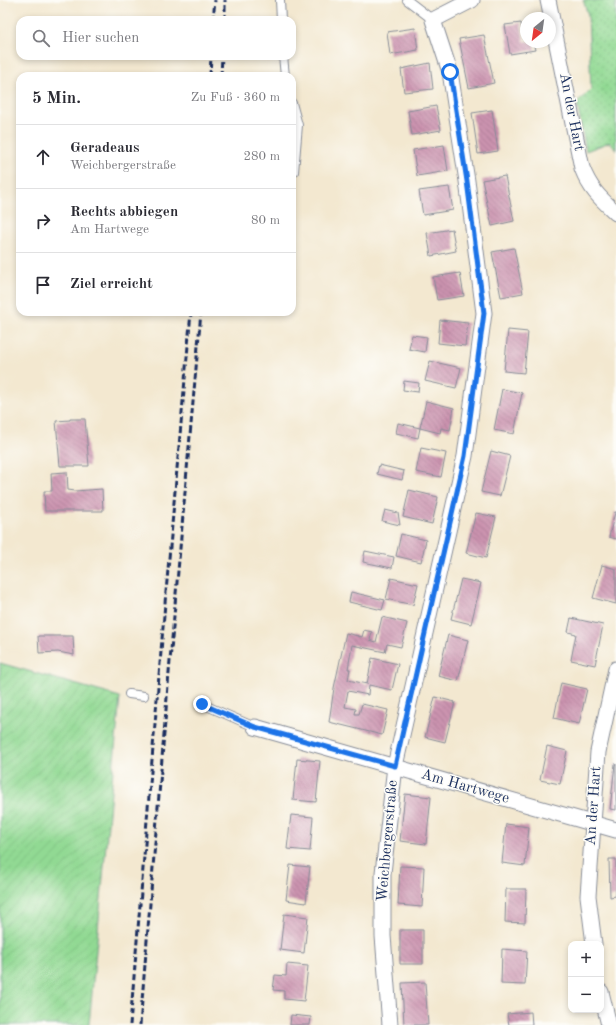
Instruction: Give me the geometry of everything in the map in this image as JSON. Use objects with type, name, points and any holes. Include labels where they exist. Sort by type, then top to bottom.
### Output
[{"type":"street","points":[[433,20],[472,0]]},
{"type":"street","name":"An der Hart","points":[[548,0],[582,168],[588,182],[599,196],[616,213]]},
{"type":"street","name":"Weichbergerstraße","points":[[390,1025],[383,936],[383,873],[395,766],[465,456],[484,313],[467,181],[450,72],[433,20]]},
{"type":"street","name":"An der Hart","points":[[594,941],[588,896],[598,752],[616,669]]},
{"type":"street","name":"Am Hartwege","points":[[255,727],[616,830]]},
{"type":"street","points":[[604,1006],[608,1025]]},
{"type":"lane","points":[[280,0],[281,16]]},
{"type":"lane","points":[[407,0],[433,20]]},
{"type":"lane","points":[[284,60],[285,72]]},
{"type":"lane","points":[[296,117],[298,124],[296,148]]},
{"type":"lane","points":[[129,694],[144,696]]},
{"type":"lane","name":"Am Hartwege","points":[[202,704],[255,727]]},
{"type":"green space","points":[[583,0],[616,0],[616,150],[610,142],[586,151],[577,103],[591,89],[588,15]]},
{"type":"green space","points":[[0,663],[120,697],[89,1025],[0,1025]]},
{"type":"building","points":[[520,23],[520,48],[534,48],[535,50],[510,54],[505,25]]},
{"type":"building","points":[[415,28],[418,50],[390,55],[387,32]]},
{"type":"building","points":[[484,35],[494,83],[469,88],[459,39]]},
{"type":"building","points":[[430,63],[433,89],[404,92],[401,69]]},
{"type":"building","points":[[436,106],[441,130],[412,135],[408,111]]},
{"type":"building","points":[[492,110],[498,151],[478,154],[472,113]]},
{"type":"building","points":[[444,145],[448,171],[417,176],[413,150]]},
{"type":"building","points":[[505,176],[514,221],[492,226],[482,180]]},
{"type":"building","points":[[449,187],[453,210],[423,215],[419,191]]},
{"type":"building","points":[[452,229],[456,251],[431,256],[427,233]]},
{"type":"building","points":[[514,248],[523,293],[501,297],[492,252]]},
{"type":"building","points":[[460,273],[464,296],[437,300],[433,277]]},
{"type":"building","points":[[440,320],[468,323],[465,346],[438,343]]},
{"type":"building","points":[[508,330],[528,332],[524,373],[504,371]]},
{"type":"building","points":[[412,335],[427,337],[425,352],[409,349]]},
{"type":"building","points":[[430,361],[461,368],[456,388],[425,381]]},
{"type":"building","points":[[404,381],[419,383],[418,392],[403,390]]},
{"type":"building","points":[[502,389],[522,393],[514,434],[494,430]]},
{"type":"building","points":[[426,401],[454,408],[450,430],[441,428],[440,433],[420,428]]},
{"type":"building","points":[[85,419],[89,466],[60,466],[56,421]]},
{"type":"building","points":[[398,423],[420,428],[418,438],[396,433]]},
{"type":"building","points":[[421,448],[446,453],[441,477],[416,472]]},
{"type":"building","points":[[491,451],[510,456],[500,496],[481,492]]},
{"type":"building","points":[[379,465],[404,471],[402,480],[377,474]]},
{"type":"building","points":[[67,472],[68,490],[75,491],[102,489],[103,511],[45,511],[44,491],[52,491],[51,473]]},
{"type":"building","points":[[409,490],[438,497],[432,524],[403,517]]},
{"type":"building","points":[[385,510],[398,513],[400,525],[382,521]]},
{"type":"building","points":[[616,512],[616,539],[609,537]]},
{"type":"building","points":[[476,513],[496,517],[486,558],[466,553]]},
{"type":"building","points":[[401,534],[426,540],[421,562],[396,556]]},
{"type":"building","points":[[365,551],[394,557],[392,568],[363,562]]},
{"type":"building","points":[[602,565],[616,569],[616,604],[593,598]]},
{"type":"building","points":[[391,578],[418,584],[413,605],[386,599]]},
{"type":"building","points":[[461,579],[481,583],[471,624],[451,619]]},
{"type":"building","points":[[351,592],[385,600],[382,610],[349,602]]},
{"type":"building","points":[[382,617],[407,623],[401,647],[387,644],[385,652],[352,645],[348,669],[350,669],[348,680],[367,684],[372,658],[398,664],[392,690],[369,685],[368,695],[348,691],[345,707],[356,709],[355,714],[359,714],[362,704],[388,710],[382,735],[329,722],[334,688],[346,633],[362,637],[364,630],[372,632],[370,640],[376,642]]},
{"type":"building","points":[[571,618],[603,625],[595,665],[571,660],[576,634],[568,632]]},
{"type":"building","points":[[448,635],[468,640],[458,681],[438,676]]},
{"type":"building","points":[[38,636],[73,636],[74,655],[58,652],[39,653]]},
{"type":"building","points":[[561,683],[587,689],[579,724],[554,718]]},
{"type":"building","points":[[435,697],[455,702],[445,742],[425,737]]},
{"type":"building","points":[[547,746],[567,751],[560,784],[540,780]]},
{"type":"building","points":[[297,759],[320,761],[316,802],[293,800]]},
{"type":"building","points":[[616,764],[616,810],[610,809]]},
{"type":"building","points":[[405,794],[431,797],[426,844],[400,841]]},
{"type":"building","points":[[291,815],[313,817],[310,851],[287,849]]},
{"type":"building","points":[[506,824],[529,827],[525,866],[502,863]]},
{"type":"building","points":[[609,859],[616,859],[616,896],[610,897]]},
{"type":"building","points":[[290,865],[310,867],[306,903],[286,900]]},
{"type":"building","points":[[400,866],[424,867],[422,907],[398,905]]},
{"type":"building","points":[[506,889],[526,889],[525,923],[505,922]]},
{"type":"building","points":[[284,914],[308,917],[304,953],[280,950]]},
{"type":"building","points":[[400,930],[423,930],[423,964],[400,964]]},
{"type":"building","points":[[502,949],[527,951],[525,985],[501,984]]},
{"type":"building","points":[[287,964],[308,966],[304,1001],[284,999],[284,991],[273,990],[275,975],[286,976]]},
{"type":"building","points":[[425,982],[428,1025],[404,1025],[402,983]]},
{"type":"building","points":[[531,1012],[532,1025],[509,1025],[507,1014]]},
{"type":"building","points":[[291,1015],[311,1017],[310,1025],[290,1025]]},
{"type":"railway","points":[[213,16],[215,0]]},
{"type":"railway","points":[[225,0],[225,16]]},
{"type":"railway","points":[[210,72],[211,60]]},
{"type":"railway","points":[[221,72],[222,60]]},
{"type":"railway","points":[[130,1025],[191,316]]},
{"type":"railway","points":[[140,1025],[201,316]]},
{"type":"route","points":[[202,704],[255,727],[395,766],[465,456],[484,313],[467,181],[450,72]]}]
